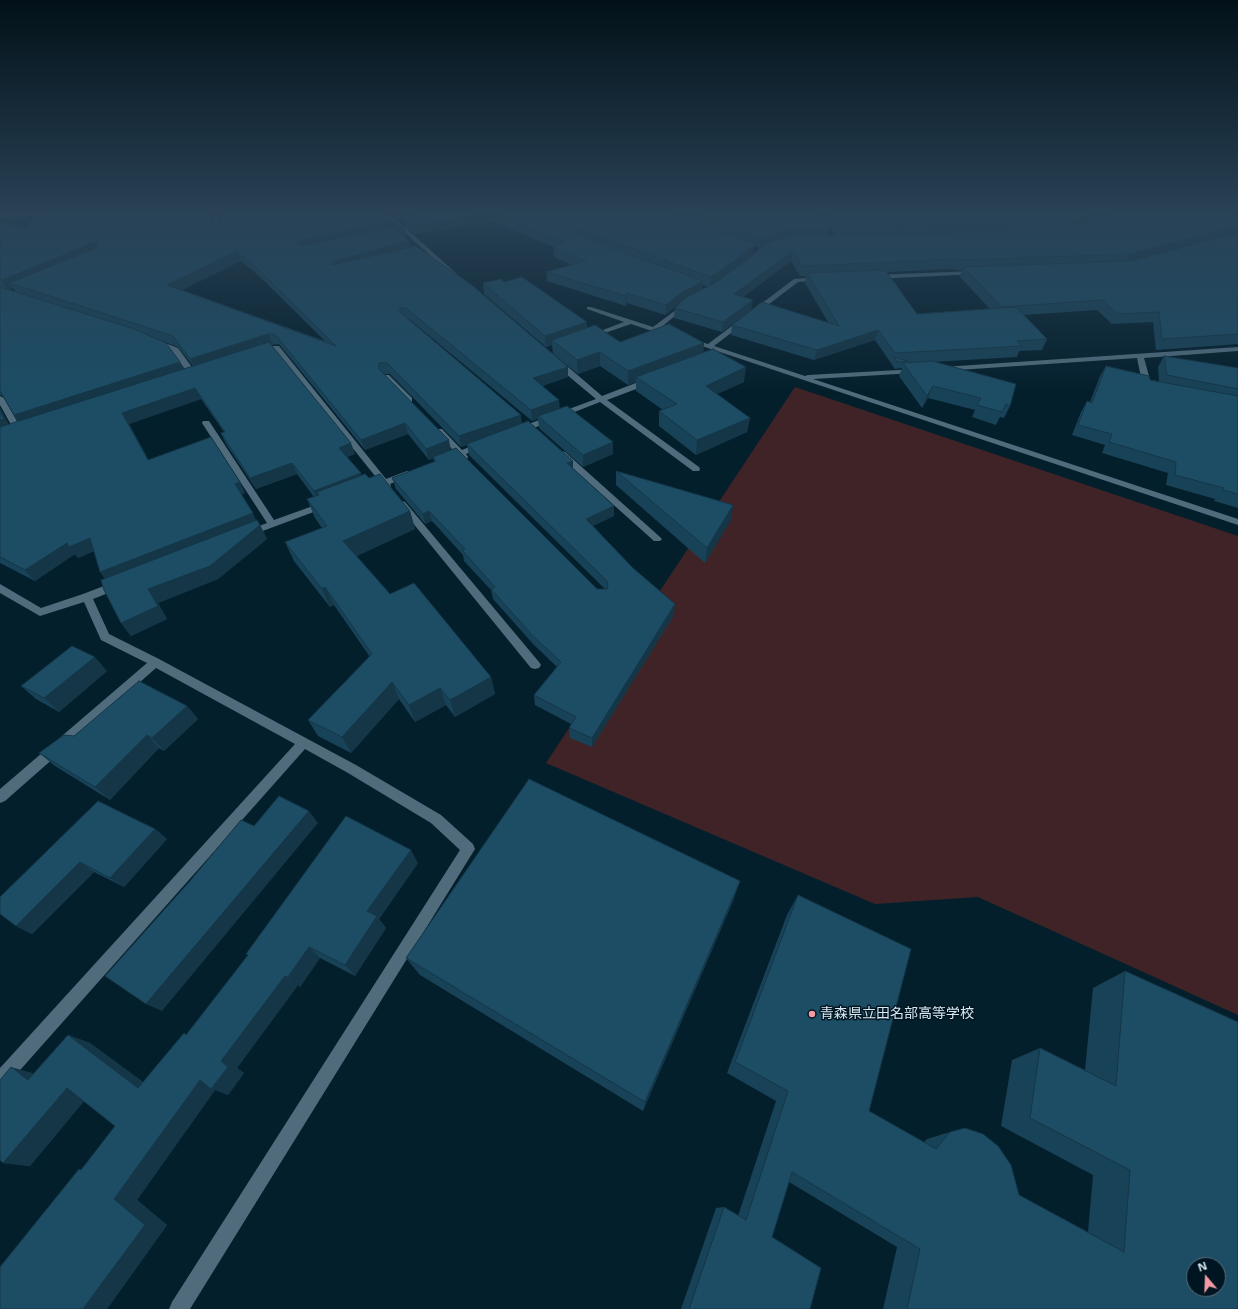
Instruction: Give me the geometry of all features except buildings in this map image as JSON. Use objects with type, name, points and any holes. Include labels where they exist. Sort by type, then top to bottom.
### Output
[{"type":"street","points":[[452,272],[461,280]]},
{"type":"street","points":[[866,277],[984,273]]},
{"type":"street","points":[[709,347],[796,280],[827,279]]},
{"type":"street","points":[[654,330],[683,305],[690,302]]},
{"type":"street","points":[[590,308],[675,336]]},
{"type":"street","points":[[581,340],[631,322]]},
{"type":"street","points":[[682,338],[1238,522]]},
{"type":"street","points":[[148,340],[175,350],[193,374]]},
{"type":"street","points":[[254,355],[276,348],[384,483],[535,665]]},
{"type":"street","points":[[801,378],[1238,349]]},
{"type":"street","points":[[710,358],[725,352]]},
{"type":"street","points":[[1140,356],[1147,387],[1155,389]]},
{"type":"street","points":[[550,357],[601,399],[696,469]]},
{"type":"street","points":[[386,377],[418,410]]},
{"type":"street","points":[[509,434],[659,377]]},
{"type":"street","points":[[0,398],[19,432]]},
{"type":"street","points":[[206,423],[272,524]]},
{"type":"street","points":[[434,426],[471,464]]},
{"type":"street","points":[[439,461],[488,442]]},
{"type":"street","points":[[553,447],[657,539]]},
{"type":"street","points":[[362,491],[419,469]]},
{"type":"street","points":[[243,536],[332,502]]},
{"type":"street","points":[[0,588],[40,612],[124,583]]},
{"type":"street","points":[[87,597],[105,637],[155,662],[352,769],[436,819],[468,849],[179,1309]]},
{"type":"street","points":[[0,797],[155,662]]},
{"type":"street","points":[[0,1080],[302,743]]},
{"type":"shaded area","points":[[795,387],[1238,536],[1238,1015],[978,897],[875,904],[546,763]]},
{"type":"place","name":"青森県立田名部高等学校","points":[[812,1014]]}]
